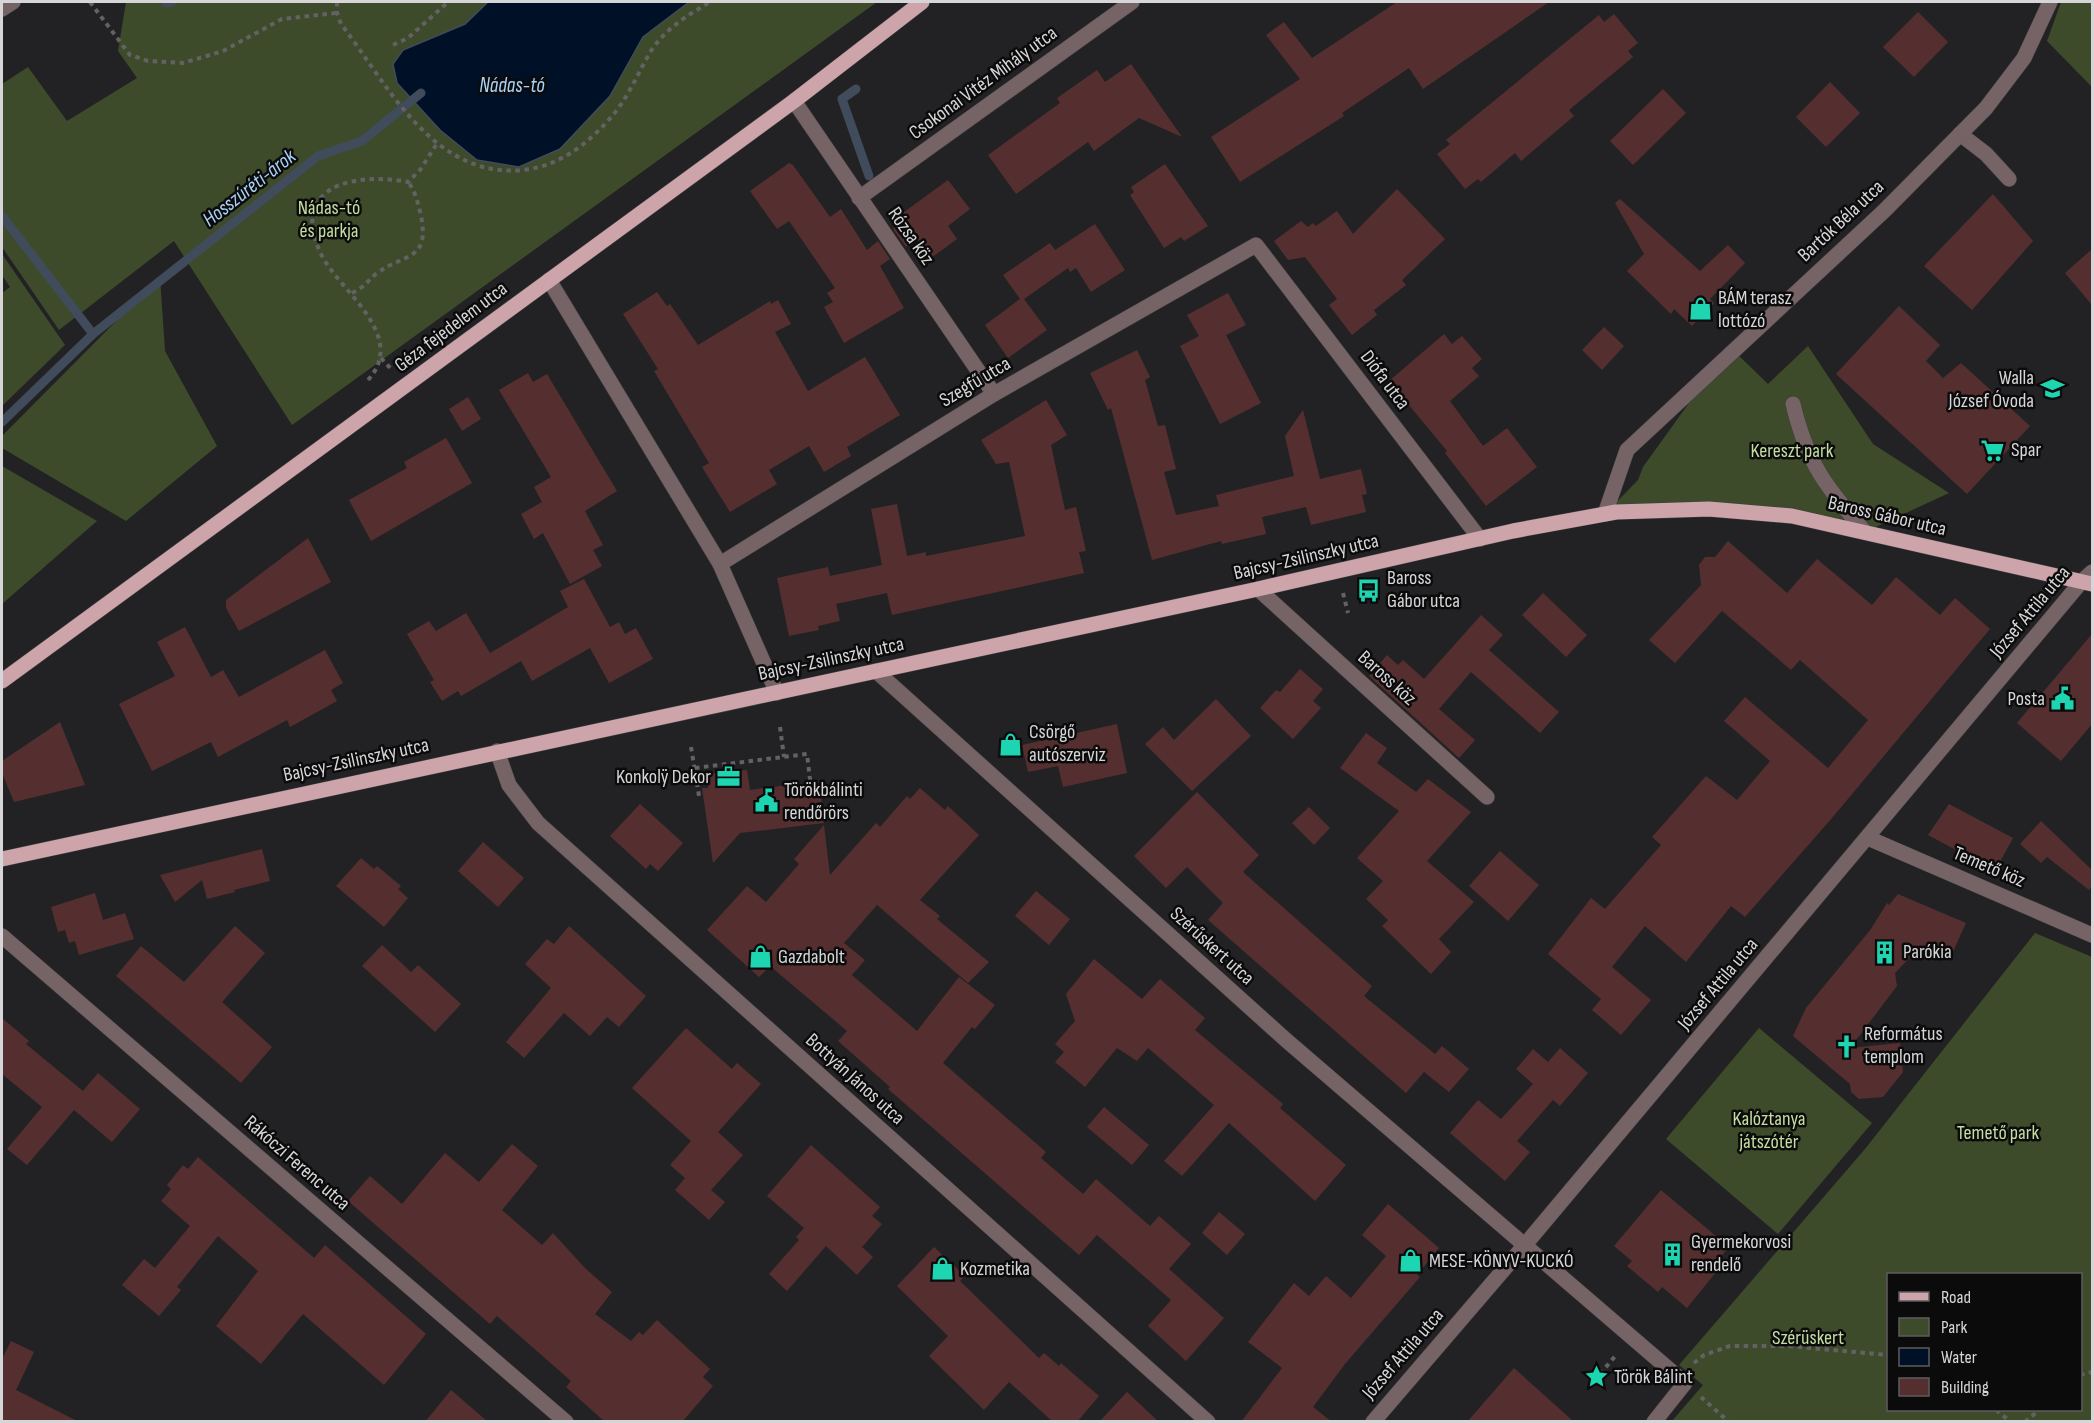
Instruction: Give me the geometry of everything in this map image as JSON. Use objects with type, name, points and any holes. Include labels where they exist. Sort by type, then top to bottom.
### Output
[{"type":"main road","name":"Géza fejedelem utca","points":[[2,681],[794,101],[922,2]]},
{"type":"main road","name":"Bajcsy-Zsilinszky utca","points":[[2,860],[1480,539],[1605,514],[1671,508]]},
{"type":"main road","name":"Baross Gábor utca","points":[[1671,508],[1710,508],[1792,516],[2089,579]]},
{"type":"street","points":[[2,9],[13,2]]},
{"type":"street","name":"Csokonai Vitéz Mihály utca","points":[[859,198],[1132,2]]},
{"type":"street","name":"Bartók Béla utca","points":[[1605,514],[1627,450],[1884,211],[1986,108],[2024,58],[2050,2]]},
{"type":"street","name":"Rózsa köz","points":[[794,101],[994,394]]},
{"type":"street","points":[[1960,134],[2009,179]]},
{"type":"street","name":"Szegfű utca","points":[[720,564],[994,394],[1256,245]]},
{"type":"street","name":"Diófa utca","points":[[1256,245],[1480,539]]},
{"type":"street","points":[[549,280],[720,564],[777,693]]},
{"type":"street","points":[[1793,404],[1801,435],[1824,484],[1865,532]]},
{"type":"street","name":"József Attila utca","points":[[1373,1422],[2089,579]]},
{"type":"street","name":"Baross köz","points":[[1258,589],[1487,797]]},
{"type":"street","name":"Szérűskert utca","points":[[876,671],[1277,1032],[1680,1379]]},
{"type":"street","name":"Bottyán János utca","points":[[496,751],[509,785],[538,824],[1208,1422]]},
{"type":"street","name":"Temető köz","points":[[1868,838],[2092,935]]},
{"type":"street","name":"Rákóczi Ferenc utca","points":[[2,936],[566,1422]]},
{"type":"street","points":[[1654,1422],[1680,1379]]},
{"type":"path","points":[[90,2],[130,55],[148,62],[183,63],[223,51],[282,19],[337,13]]},
{"type":"path","points":[[337,2],[337,13],[341,24],[392,96],[436,144],[472,166],[490,171],[530,169],[567,156],[586,142],[634,87],[651,52],[662,37],[688,15],[710,2]]},
{"type":"path","points":[[393,45],[408,38],[448,2]]},
{"type":"path","points":[[408,182],[420,170],[436,144]]},
{"type":"path","points":[[352,293],[365,287],[375,274],[408,258],[421,248],[424,234],[421,217],[414,190],[408,182],[387,178],[354,180],[333,187],[321,195],[315,207],[316,241],[321,255],[352,293],[373,325],[379,344],[380,357],[376,372],[368,380]]},
{"type":"path","points":[[1342,590],[1348,613]]},
{"type":"path","points":[[780,727],[784,757]]},
{"type":"path","points":[[691,747],[699,796],[703,795]]},
{"type":"path","points":[[695,768],[807,754],[811,788]]},
{"type":"path","points":[[1729,1422],[1680,1379],[1704,1355],[1730,1346],[1800,1347],[1887,1355]]},
{"type":"path","points":[[1997,1411],[2011,1422]]},
{"type":"path","points":[[2025,1422],[2037,1411]]},
{"type":"green space","name":"Nádas-tó és parkja","points":[[126,2],[488,2],[465,24],[404,50],[393,64],[397,83],[440,130],[477,160],[610,96],[643,37],[689,2],[877,2],[292,425],[174,241],[59,330],[2,247],[2,84],[28,67],[67,121],[137,78],[118,51]]},
{"type":"green space","points":[[2061,2],[2092,2],[2092,87],[2047,41]]},
{"type":"green space","points":[[2,254],[65,345],[2,406],[2,293],[10,287],[2,275]]},
{"type":"green space","points":[[160,277],[165,351],[217,446],[126,521],[2,448],[2,436]]},
{"type":"green space","name":"Kereszt park","points":[[1808,346],[1873,444],[1949,493],[1865,532],[1671,508],[1605,514],[1638,480],[1643,467],[1712,371],[1734,351],[1768,384]]},
{"type":"green space","points":[[2,466],[97,521],[2,604]]},
{"type":"green space","points":[[2035,933],[2092,957],[2092,1421],[1672,1421],[1703,1385],[1679,1365],[1865,1149]]},
{"type":"green space","name":"Kalóztanya játszótér","points":[[1759,1028],[1872,1123],[1778,1234],[1666,1139]]},
{"type":"water","name":"Nádas-tó","points":[[488,2],[689,2],[643,37],[610,96],[560,149],[519,167],[477,160],[440,130],[397,83],[393,64],[403,50],[465,24]]},
{"type":"building","points":[[1397,2],[1549,2],[1423,89],[1409,68],[1342,113],[1344,116],[1240,182],[1211,137],[1300,79],[1266,35],[1284,22],[1312,58]]},
{"type":"building","points":[[1918,12],[1948,42],[1914,77],[1883,47]]},
{"type":"building","points":[[1614,14],[1638,43],[1628,51],[1633,57],[1569,110],[1574,116],[1521,161],[1515,153],[1481,182],[1478,179],[1465,189],[1437,154],[1450,144],[1446,140],[1599,15],[1604,22]]},
{"type":"building","points":[[1131,64],[1182,137],[1139,118],[1094,151],[1088,142],[1016,194],[988,155],[1060,103],[1057,98],[1097,70],[1105,82]]},
{"type":"building","points":[[1830,82],[1860,113],[1826,147],[1796,117]]},
{"type":"building","points":[[1663,89],[1686,113],[1633,165],[1610,141]]},
{"type":"building","points":[[789,163],[793,165],[830,217],[841,209],[867,250],[878,241],[890,259],[880,266],[904,308],[844,343],[824,307],[833,302],[827,293],[835,288],[789,221],[777,229],[750,191]]},
{"type":"building","points":[[1165,164],[1208,226],[1184,241],[1181,237],[1164,248],[1130,195],[1134,192],[1131,187]]},
{"type":"building","points":[[948,180],[970,209],[948,226],[957,239],[931,258],[917,239],[906,247],[893,229],[903,220],[900,215]]},
{"type":"building","points":[[1397,189],[1445,239],[1402,280],[1406,285],[1374,310],[1377,315],[1352,335],[1329,305],[1337,299],[1305,257],[1288,260],[1274,241],[1301,221],[1308,227],[1313,223],[1316,226],[1337,211],[1353,234]]},
{"type":"building","points":[[1993,194],[2033,241],[1972,310],[1924,266]]},
{"type":"building","points":[[1620,199],[1700,271],[1728,245],[1745,263],[1710,299],[1714,303],[1692,326],[1674,309],[1671,314],[1627,271],[1644,254],[1615,203]]},
{"type":"building","points":[[1095,224],[1125,270],[1091,292],[1076,268],[1070,272],[1068,268],[1024,299],[1047,330],[1008,358],[985,325],[1020,299],[1003,275],[1050,243],[1055,250]]},
{"type":"building","points":[[2092,249],[2092,305],[2065,273]]},
{"type":"building","points":[[657,292],[667,306],[670,304],[698,345],[770,301],[771,304],[778,300],[791,324],[775,332],[808,391],[865,357],[900,415],[847,447],[851,456],[824,472],[809,446],[769,470],[777,484],[730,512],[702,467],[709,463],[654,371],[658,369],[623,314]]},
{"type":"building","points":[[1228,293],[1246,325],[1226,335],[1261,403],[1220,424],[1180,346],[1199,336],[1187,315]]},
{"type":"building","points":[[1899,306],[1940,345],[1926,361],[1943,378],[1961,363],[2030,426],[1967,494],[1836,374]]},
{"type":"building","points":[[1604,327],[1624,346],[1602,370],[1582,350]]},
{"type":"building","points":[[1444,334],[1452,344],[1462,336],[1482,359],[1472,368],[1479,376],[1450,401],[1483,446],[1507,428],[1537,467],[1486,506],[1445,453],[1447,451],[1389,381]]},
{"type":"building","points":[[1137,350],[1150,377],[1145,380],[1158,426],[1165,425],[1176,469],[1164,472],[1176,515],[1219,506],[1216,495],[1294,476],[1285,436],[1303,410],[1320,479],[1361,469],[1367,494],[1362,495],[1366,512],[1311,525],[1306,507],[1262,517],[1266,534],[1222,544],[1221,541],[1152,560],[1111,408],[1108,410],[1090,373]]},
{"type":"building","points":[[528,373],[533,382],[547,374],[617,491],[585,511],[603,545],[593,550],[602,566],[570,584],[543,533],[534,539],[521,514],[542,502],[534,487],[551,477],[499,390]]},
{"type":"building","points":[[468,397],[481,419],[462,431],[449,409]]},
{"type":"building","points":[[1046,400],[1067,435],[1051,445],[1065,510],[1076,507],[1086,551],[1079,552],[1084,573],[892,615],[887,593],[836,604],[840,621],[818,626],[819,630],[789,636],[777,578],[828,567],[830,576],[882,565],[871,509],[897,504],[907,556],[926,552],[926,556],[1025,536],[1009,462],[996,464],[981,440]]},
{"type":"building","points":[[446,438],[472,483],[371,541],[349,500],[407,468],[404,462]]},
{"type":"building","points":[[308,538],[331,582],[239,631],[226,608],[226,600]]},
{"type":"building","points":[[1728,541],[1787,593],[1817,559],[1872,605],[1896,577],[1940,615],[1955,598],[1990,629],[1832,818],[1745,917],[1731,906],[1686,962],[1645,926],[1612,967],[1651,1000],[1621,1035],[1592,1010],[1601,999],[1548,954],[1591,898],[1605,909],[1661,845],[1652,837],[1706,776],[1737,800],[1770,761],[1724,721],[1745,697],[1828,768],[1868,720],[1800,660],[1791,670],[1722,611],[1675,663],[1649,640],[1701,585],[1699,565],[1705,557],[1715,557]]},
{"type":"building","points":[[584,579],[610,627],[619,622],[625,634],[636,628],[653,659],[609,683],[590,648],[532,681],[521,661],[461,696],[458,691],[442,701],[430,682],[434,680],[407,634],[429,621],[436,631],[466,613],[490,653],[568,607],[560,591]]},
{"type":"building","points":[[1543,593],[1587,635],[1566,657],[1522,615]]},
{"type":"building","points":[[1481,615],[1503,635],[1489,650],[1559,712],[1540,733],[1471,672],[1439,709],[1475,740],[1459,758],[1369,676],[1387,655],[1398,665],[1403,660],[1424,679]]},
{"type":"building","points":[[185,627],[211,677],[223,670],[239,697],[325,650],[343,683],[331,690],[337,701],[290,727],[287,720],[218,757],[211,742],[152,771],[119,704],[175,676],[157,642]]},
{"type":"building","name":"Posta","points":[[2092,634],[2092,724],[2061,761],[2017,723]]},
{"type":"building","points":[[1300,669],[1323,689],[1313,701],[1321,708],[1293,739],[1260,708],[1276,690],[1280,692]]},
{"type":"building","points":[[1216,699],[1251,736],[1192,791],[1145,744],[1163,727],[1174,740]]},
{"type":"building","points":[[60,722],[85,785],[14,802],[2,773],[2,761]]},
{"type":"building","points":[[1117,724],[1127,773],[1063,787],[1058,766],[1028,772],[1022,745]]},
{"type":"building","points":[[1366,733],[1387,748],[1377,763],[1416,792],[1428,779],[1471,812],[1427,861],[1474,902],[1439,939],[1451,952],[1431,974],[1382,926],[1388,920],[1366,899],[1383,881],[1357,858],[1399,811],[1340,768]]},
{"type":"building","name":"Törökbálinti rendőrörs","points":[[747,770],[750,790],[802,783],[802,789],[820,787],[824,823],[740,833],[713,863],[702,788],[708,788],[706,774]]},
{"type":"building","points":[[920,788],[945,810],[948,806],[979,835],[920,900],[940,916],[937,919],[989,962],[968,983],[877,905],[844,943],[865,960],[852,975],[917,1031],[959,977],[995,1005],[975,1029],[972,1027],[943,1063],[1046,1152],[1041,1158],[1083,1194],[1096,1179],[1150,1226],[1159,1216],[1191,1244],[1169,1269],[1224,1318],[1186,1361],[1148,1326],[1171,1300],[1097,1235],[1079,1255],[888,1089],[890,1087],[838,1041],[847,1031],[770,966],[759,977],[707,930],[747,886],[766,902],[799,864],[794,859],[824,825],[830,875],[876,823],[880,827],[907,796],[910,799]]},
{"type":"building","points":[[1197,792],[1259,855],[1243,872],[1372,986],[1364,996],[1435,1054],[1442,1046],[1469,1069],[1449,1092],[1424,1072],[1406,1093],[1208,920],[1223,903],[1187,867],[1166,888],[1134,856]]},
{"type":"building","points":[[640,804],[683,843],[658,871],[650,864],[646,869],[610,836]]},
{"type":"building","points":[[1949,804],[2013,838],[1995,871],[1928,835]]},
{"type":"building","points":[[1309,807],[1330,828],[1314,845],[1292,823]]},
{"type":"building","points":[[2041,821],[2092,870],[2092,886],[2089,890],[2047,857],[2041,863],[2020,844]]},
{"type":"building","points":[[483,842],[524,878],[498,907],[458,871]]},
{"type":"building","points":[[262,849],[270,881],[234,890],[235,892],[207,899],[202,880],[175,902],[160,875]]},
{"type":"building","points":[[1500,851],[1539,885],[1508,921],[1469,886]]},
{"type":"building","points":[[361,858],[374,869],[377,866],[401,886],[398,889],[408,898],[384,927],[336,886]]},
{"type":"building","points":[[1036,891],[1070,919],[1049,945],[1015,916]]},
{"type":"building","points":[[95,893],[103,920],[125,913],[134,939],[79,955],[75,941],[69,943],[65,930],[58,932],[51,907]]},
{"type":"building","points":[[1898,894],[1966,923],[1950,958],[1921,946],[1895,973],[1897,986],[1850,1048],[1900,1043],[1903,1072],[1883,1097],[1859,1099],[1851,1092],[1850,1084],[1793,1036],[1806,1008],[1871,929],[1887,903],[1889,905]]},
{"type":"building","points":[[235,926],[265,953],[222,1002],[272,1047],[241,1083],[116,976],[141,946],[184,982]]},
{"type":"building","points":[[569,926],[646,996],[619,1027],[607,1017],[590,1036],[564,1013],[524,1058],[506,1042],[551,988],[525,964],[547,939],[554,944]]},
{"type":"building","points":[[382,945],[411,972],[418,965],[461,1004],[435,1032],[362,966]]},
{"type":"building","points":[[1094,959],[1142,999],[1160,979],[1205,1018],[1195,1030],[1283,1104],[1280,1108],[1346,1165],[1315,1201],[1229,1123],[1182,1176],[1164,1161],[1214,1105],[1148,1048],[1137,1061],[1117,1048],[1085,1087],[1055,1062],[1064,1052],[1055,1044],[1075,1021],[1066,994]]},
{"type":"building","points":[[2,1018],[29,1041],[26,1044],[83,1091],[98,1073],[140,1109],[112,1142],[74,1110],[27,1165],[7,1149],[42,1107],[2,1074]]},
{"type":"building","points":[[686,1028],[732,1069],[737,1063],[761,1084],[718,1132],[743,1155],[711,1190],[725,1202],[709,1220],[675,1190],[685,1178],[670,1165],[691,1141],[632,1088]]},
{"type":"building","points":[[1560,1048],[1588,1073],[1560,1106],[1553,1100],[1517,1141],[1530,1152],[1505,1181],[1450,1133],[1478,1100],[1501,1119],[1533,1084],[1516,1069],[1533,1049],[1548,1062]]},
{"type":"building","points":[[1104,1107],[1149,1145],[1132,1165],[1087,1127]]},
{"type":"building","points":[[512,1144],[538,1166],[502,1210],[542,1245],[553,1233],[586,1269],[612,1292],[595,1314],[631,1341],[639,1332],[643,1335],[657,1320],[710,1369],[703,1377],[713,1386],[682,1422],[605,1422],[566,1387],[571,1381],[497,1316],[490,1324],[348,1201],[370,1176],[402,1204],[445,1153],[479,1182]]},
{"type":"building","points":[[811,1145],[880,1207],[872,1216],[882,1224],[862,1247],[873,1257],[857,1275],[826,1246],[787,1291],[769,1274],[799,1240],[796,1237],[804,1228],[767,1196]]},
{"type":"building","points":[[198,1157],[314,1258],[325,1245],[426,1334],[384,1385],[303,1314],[261,1364],[216,1326],[258,1271],[218,1236],[177,1287],[181,1290],[159,1316],[122,1285],[144,1259],[155,1268],[190,1226],[161,1201],[171,1189],[167,1185],[183,1165],[188,1169]]},
{"type":"building","name":"Gyermekorvosi rendelő","points":[[1661,1190],[1729,1247],[1711,1268],[1716,1272],[1687,1308],[1662,1287],[1658,1292],[1627,1266],[1632,1261],[1614,1246]]},
{"type":"building","points":[[1388,1204],[1439,1248],[1417,1275],[1420,1277],[1345,1364],[1313,1407],[1332,1422],[1241,1422],[1282,1368],[1248,1342],[1294,1283],[1309,1296],[1326,1276],[1351,1298],[1386,1256],[1362,1235]]},
{"type":"building","points":[[1219,1212],[1245,1234],[1227,1255],[1202,1233]]},
{"type":"building","points":[[934,1247],[965,1276],[960,1281],[1039,1358],[1044,1353],[1059,1366],[1061,1363],[1099,1396],[1077,1422],[1053,1422],[1009,1382],[984,1410],[929,1356],[948,1336],[897,1286]]},
{"type":"building","points":[[11,1341],[34,1352],[16,1390],[79,1422],[2,1422],[2,1359]]},
{"type":"building","points":[[1514,1368],[1574,1422],[1467,1422]]},
{"type":"building","points":[[451,1390],[488,1422],[425,1422]]},
{"type":"building","points":[[1127,1392],[1159,1422],[1099,1422]]},
{"type":"waterway","points":[[166,3],[172,2]]},
{"type":"waterway","points":[[856,89],[842,99],[869,176]]},
{"type":"waterway","name":"Hosszúréti-árok","points":[[2,422],[93,334],[318,156],[362,141],[421,93]]},
{"type":"waterway","points":[[2,216],[93,334]]},
{"type":"place","name":"BÁM terasz lottózó","points":[[1700,309]]},
{"type":"place","name":"Walla József Óvoda","points":[[2052,389]]},
{"type":"place","name":"Spar","points":[[1993,450]]},
{"type":"place","name":"Baross Gábor utca","points":[[1369,590]]},
{"type":"place","name":"Posta","points":[[2063,699]]},
{"type":"place","name":"Csörgő autószerviz","points":[[1011,744]]},
{"type":"place","name":"Konkolÿ Dekor","points":[[729,777]]},
{"type":"place","name":"Törökbálinti rendőrörs","points":[[766,801]]},
{"type":"place","name":"Parókia","points":[[1885,952]]},
{"type":"place","name":"Gazdabolt","points":[[760,957]]},
{"type":"place","name":"Református templom","points":[[1846,1046]]},
{"type":"place","name":"Gyermekorvosi rendelő","points":[[1673,1254]]},
{"type":"place","name":"MESE-KÖNYV-KUCKÓ","points":[[1411,1261]]},
{"type":"place","name":"Kozmetika","points":[[942,1269]]},
{"type":"place","name":"Török Bálint","points":[[1596,1377]]},
{"type":"park label","name":"Temető park","points":[[1998,1133]]},
{"type":"park label","name":"Szérüskert","points":[[1808,1338]]}]
